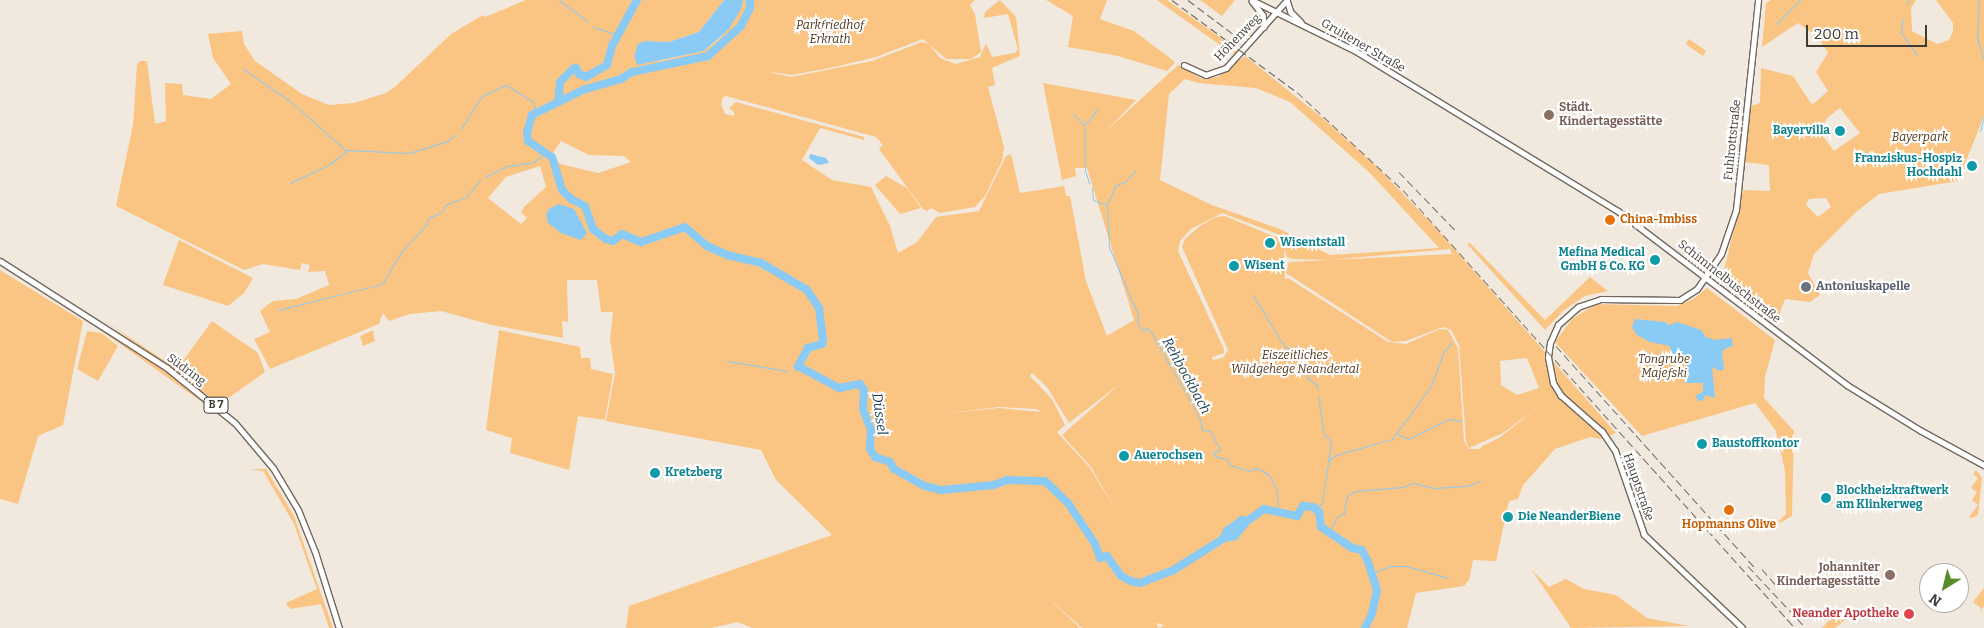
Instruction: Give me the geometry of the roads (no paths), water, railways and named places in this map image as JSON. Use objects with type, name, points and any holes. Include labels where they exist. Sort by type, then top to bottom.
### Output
[{"type":"main road","name":"Gruitener Straße","points":[[1252,0],[1356,51],[1460,117]]},
{"type":"main road","points":[[1252,0],[1263,15],[1264,27]]},
{"type":"main road","name":"Höhenweg","points":[[1184,65],[1199,74],[1220,71],[1264,27],[1287,0]]},
{"type":"main road","points":[[1287,0],[1291,12],[1302,23]]},
{"type":"main road","name":"Fuhlrottstraße","points":[[1707,276],[1726,246],[1734,221],[1758,0]]},
{"type":"main road","name":"Schimmelbuschstraße","points":[[1460,117],[1618,211],[1707,276],[1842,381],[1920,430],[1984,465]]},
{"type":"main road","name":"Südring","points":[[0,261],[167,368],[235,423],[273,468],[298,510],[316,552],[339,628]]},
{"type":"main road","name":"Hauptstraße","points":[[1707,276],[1693,292],[1680,300],[1601,299],[1584,304],[1562,320],[1550,343],[1548,357],[1554,384],[1561,396],[1596,426],[1615,451],[1644,535],[1742,628]]},
{"type":"water","points":[[724,0],[743,0],[742,7],[729,29],[704,51],[637,65],[634,56],[638,44],[645,41],[669,42],[699,32]]},
{"type":"water","points":[[810,154],[826,158],[829,163],[818,165],[809,158]]},
{"type":"water","points":[[559,204],[574,209],[587,233],[581,240],[561,233],[548,223],[546,215],[549,209]]},
{"type":"water","points":[[1635,319],[1665,322],[1669,325],[1677,322],[1701,330],[1706,337],[1715,340],[1732,338],[1733,346],[1724,349],[1722,353],[1724,369],[1720,371],[1712,367],[1715,398],[1705,395],[1704,400],[1699,401],[1695,396],[1703,392],[1703,383],[1685,383],[1685,378],[1689,376],[1687,366],[1670,351],[1670,346],[1650,342],[1637,335],[1632,327]]},
{"type":"waterway","points":[[559,0],[588,22]]},
{"type":"waterway","name":"Düssel","points":[[558,102],[560,82],[573,69],[576,68],[579,74],[586,77],[607,65],[612,46],[637,0]]},
{"type":"waterway","name":"Düssel","points":[[750,0],[750,8],[741,26],[708,56],[632,72],[621,79],[585,89],[532,115],[527,132],[528,141],[552,157],[562,190],[571,199],[585,206],[593,229],[606,239],[613,241],[622,234],[641,242],[685,227],[707,246],[727,255],[761,263],[807,290],[819,308],[823,340],[822,344],[808,348],[798,366],[839,388],[860,384],[864,390],[863,409],[871,430],[870,449],[875,457],[890,462],[894,469],[925,486],[941,490],[994,485],[1007,480],[1045,481],[1068,503],[1095,544],[1100,558],[1107,556],[1121,576],[1131,581],[1140,583],[1172,571],[1224,538],[1227,531],[1242,520],[1246,522],[1264,509],[1297,516],[1303,506],[1313,507],[1319,512],[1321,527],[1352,548],[1362,550],[1368,562],[1377,590],[1372,614],[1365,628]]},
{"type":"waterway","points":[[1776,24],[1800,0]]},
{"type":"waterway","points":[[1907,5],[1908,0]]},
{"type":"waterway","points":[[1979,0],[1977,38],[1984,60]]},
{"type":"waterway","points":[[1903,18],[1901,33],[1917,55]]},
{"type":"waterway","points":[[593,27],[617,35]]},
{"type":"waterway","points":[[243,69],[290,101],[345,150]]},
{"type":"waterway","points":[[461,129],[482,96],[506,85],[532,101],[537,111]]},
{"type":"waterway","points":[[1085,124],[1098,109]]},
{"type":"waterway","name":"Rehbockbach","points":[[1073,114],[1084,125],[1085,170],[1089,183]]},
{"type":"waterway","points":[[1980,131],[1984,116]]},
{"type":"waterway","points":[[290,183],[330,164],[347,150],[409,153],[446,142],[455,135]]},
{"type":"waterway","points":[[485,177],[507,166],[534,162],[546,153]]},
{"type":"waterway","points":[[1107,204],[1116,185],[1125,182],[1135,171]]},
{"type":"waterway","points":[[278,310],[382,284],[402,251],[426,225],[428,218],[442,212],[445,205],[466,197],[480,180]]},
{"type":"waterway","name":"Rehbockbach","points":[[1092,187],[1093,200],[1107,205],[1109,247],[1138,315],[1137,323],[1143,331],[1147,328],[1151,332],[1200,419],[1202,430],[1210,431],[1220,450],[1213,452],[1215,456],[1227,459],[1230,465],[1248,471],[1257,468],[1269,475],[1276,489],[1279,513]]},
{"type":"waterway","points":[[1253,295],[1284,346],[1294,351]]},
{"type":"waterway","points":[[1328,461],[1336,455],[1392,439],[1431,386],[1443,353],[1451,343]]},
{"type":"waterway","points":[[1297,354],[1308,369],[1307,378],[1316,384],[1318,390]]},
{"type":"waterway","points":[[727,361],[787,371]]},
{"type":"waterway","name":"Düssel","points":[[794,370],[800,368]]},
{"type":"waterway","points":[[1313,507],[1322,504],[1331,442],[1324,434],[1318,395]]},
{"type":"waterway","points":[[1397,434],[1408,439],[1449,419],[1462,421]]},
{"type":"waterway","points":[[1329,533],[1337,517],[1344,513],[1347,496],[1355,491],[1403,487],[1413,483],[1435,488],[1467,486],[1480,481]]},
{"type":"waterway","points":[[1224,538],[1235,536],[1246,522]]},
{"type":"waterway","points":[[1372,574],[1389,566],[1406,566],[1448,578]]},
{"type":"railway","points":[[1172,0],[1297,92],[1403,190],[1795,628]]},
{"type":"railway","points":[[1188,0],[1241,40]]},
{"type":"railway","points":[[1399,172],[1457,232]]},
{"type":"railway","points":[[1556,346],[1755,568]]},
{"type":"railway","points":[[1748,566],[1806,628]]},
{"type":"railway","points":[[1762,569],[1775,584]]},
{"type":"place","name":"Städt. Kindertagesstätte","points":[[1549,115]]},
{"type":"place","name":"Bayervilla","points":[[1840,131]]},
{"type":"place","name":"Franziskus-Hospiz Hochdahl","points":[[1972,166]]},
{"type":"place","name":"China-Imbiss","points":[[1610,220]]},
{"type":"place","name":"Wisentstall","points":[[1270,243]]},
{"type":"place","name":"Mefina Medical GmbH & Co. KG","points":[[1655,260]]},
{"type":"place","name":"Wisent","points":[[1234,266]]},
{"type":"place","name":"Antoniuskapelle","points":[[1806,287]]},
{"type":"place","name":"Baustoffkontor","points":[[1702,444]]},
{"type":"place","name":"Auerochsen","points":[[1124,456]]},
{"type":"place","name":"Kretzberg","points":[[655,473]]},
{"type":"place","name":"Blockheizkraftwerk am Klinkerweg","points":[[1826,498]]},
{"type":"place","name":"Hopmanns Olive","points":[[1729,510]]},
{"type":"place","name":"Die NeanderBiene","points":[[1508,517]]},
{"type":"place","name":"Johanniter Kindertagesstätte","points":[[1890,575]]},
{"type":"place","name":"Neander Apotheke","points":[[1909,614]]},
{"type":"park label","name":"Parkfriedhof Erkrath","points":[[830,33]]},
{"type":"park label","name":"Bayerpark","points":[[1920,138]]},
{"type":"park label","name":"Eiszeitliches Wildgehege Neandertal","points":[[1295,363]]},
{"type":"park label","name":"Tongrube Majefski","points":[[1664,367]]}]
